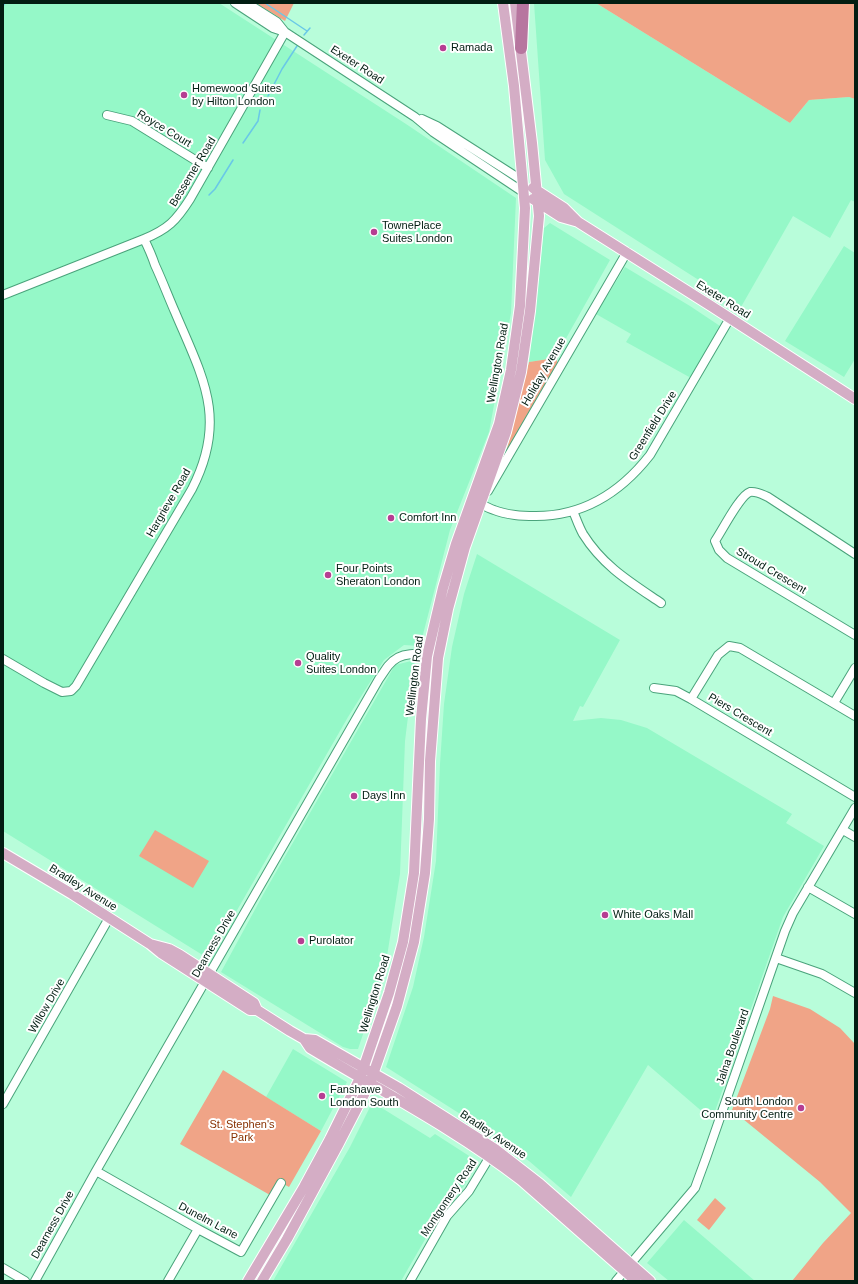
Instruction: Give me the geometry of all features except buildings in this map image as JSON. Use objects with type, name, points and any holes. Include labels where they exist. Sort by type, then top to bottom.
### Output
[{"type":"highway","points":[[521,48],[523,3]]},
{"type":"main road","points":[[503,3],[514,86],[523,181]]},
{"type":"main road","name":"Wellington Road","points":[[262,1281],[335,1152],[372,1078],[397,1006],[414,942],[425,878],[429,820],[430,757],[438,658],[448,609],[476,502],[499,424],[511,370],[521,302],[525,208],[529,192],[521,48],[515,3]]},
{"type":"main road","name":"Exeter Road","points":[[523,181],[529,192],[564,208],[578,222],[855,399]]},
{"type":"main road","points":[[529,192],[534,271]]},
{"type":"main road","name":"Wellington Road","points":[[248,1281],[304,1187],[330,1139],[362,1073],[389,993],[401,948],[413,878],[422,707],[427,656],[456,544],[506,432],[520,372],[530,311],[539,216],[537,201],[529,192]]},
{"type":"main road","name":"Exeter Road","points":[[537,201],[561,217],[578,222]]},
{"type":"main road","name":"Bradley Avenue","points":[[3,853],[72,894],[150,944],[169,949],[207,978],[254,1003],[257,1010],[304,1039],[315,1040],[362,1073],[415,1098],[492,1153],[521,1180],[627,1267],[650,1281]]},
{"type":"main road","points":[[413,878],[425,878]]},
{"type":"main road","name":"Bradley Avenue","points":[[627,1267],[636,1281]]},
{"type":"street","name":"Exeter Road","points":[[235,3],[273,28],[285,32],[416,117],[433,132],[529,192]]},
{"type":"street","name":"Exeter Road","points":[[247,3],[277,22],[285,32]]},
{"type":"street","name":"Bessemer Road","points":[[3,295],[144,239],[167,227],[179,216],[285,32]]},
{"type":"street","name":"Royce Court","points":[[107,115],[132,121],[208,168]]},
{"type":"street","name":"Exeter Road","points":[[416,117],[437,126],[523,181]]},
{"type":"street","name":"Hargrieve Road","points":[[3,659],[62,692],[71,691],[76,686],[192,489],[202,468],[209,442],[210,429],[210,413],[204,384],[144,239]]},
{"type":"street","name":"Holiday Avenue","points":[[476,502],[627,252]]},
{"type":"street","name":"Greenfield Drive","points":[[476,502],[496,511],[517,516],[549,516],[573,511],[601,499],[624,483],[638,470],[650,455],[730,318]]},
{"type":"street","name":"Stroud Crescent","points":[[855,554],[768,498],[755,492],[749,492],[744,496],[734,509],[716,541],[719,550],[727,558],[855,635]]},
{"type":"street","points":[[573,511],[582,532],[594,550],[607,564],[624,578],[661,602]]},
{"type":"street","name":"Piers Crescent","points":[[855,716],[740,648],[729,646],[718,655],[691,699],[855,797]]},
{"type":"street","name":"Dearness Drive","points":[[35,1281],[96,1171],[389,664],[401,655],[412,654],[438,658]]},
{"type":"street","points":[[834,704],[855,668]]},
{"type":"street","points":[[654,688],[676,691],[691,699]]},
{"type":"street","name":"Jalna Boulevard","points":[[616,1281],[695,1188],[785,931],[793,913],[855,808]]},
{"type":"street","points":[[843,830],[855,837]]},
{"type":"street","points":[[808,887],[855,914]]},
{"type":"street","name":"Willow Drive","points":[[3,1104],[109,918]]},
{"type":"street","points":[[776,958],[822,974],[855,994]]},
{"type":"street","name":"Montgomery Road","points":[[410,1281],[447,1216],[469,1191],[492,1153]]},
{"type":"street","name":"Dunelm Lane","points":[[96,1171],[198,1229],[242,1252],[281,1183]]},
{"type":"street","points":[[168,1281],[198,1229]]},
{"type":"street","points":[[3,1268],[25,1281]]},
{"type":"shaded area","points":[[219,3],[406,124],[516,198],[511,313],[489,432],[450,530],[420,646],[404,645],[384,660],[348,717],[209,959],[3,831],[3,7],[5,4]]},
{"type":"shaded area","points":[[534,3],[596,3],[790,123],[809,100],[849,97],[855,99],[855,202],[851,200],[830,238],[793,216],[741,307],[564,194],[545,160]]},
{"type":"shaded area","points":[[550,223],[610,260],[555,358],[529,362],[544,228]]},
{"type":"shaded area","points":[[844,246],[855,253],[855,359],[844,377],[785,341]]},
{"type":"shaded area","points":[[625,267],[720,326],[691,378],[626,342],[631,334],[596,314]]},
{"type":"shaded area","points":[[477,554],[620,640],[583,707],[580,706],[573,721],[601,718],[621,720],[647,728],[792,814],[786,823],[824,846],[783,917],[712,1120],[648,1065],[571,1197],[529,1161],[492,1134],[386,1067],[413,987],[424,937],[436,861],[444,704],[452,647],[464,594]]},
{"type":"shaded area","points":[[415,660],[405,741],[400,874],[385,969],[358,1049],[350,1049],[343,1047],[221,972],[264,893],[395,665]]},
{"type":"shaded area","points":[[293,1049],[347,1082],[321,1131],[266,1097]]},
{"type":"shaded area","points":[[377,1105],[430,1138],[435,1134],[477,1161],[464,1186],[447,1204],[438,1217],[401,1281],[273,1281],[350,1147],[370,1107]]},
{"type":"shaded area","points":[[684,1220],[755,1281],[669,1281],[647,1263]]},
{"type":"green space","points":[[256,3],[294,3],[285,21]]},
{"type":"green space","points":[[596,3],[855,3],[855,99],[849,97],[809,100],[790,123]]},
{"type":"green space","points":[[555,358],[557,360],[557,364],[506,452],[529,362]]},
{"type":"green space","points":[[155,830],[209,861],[193,888],[139,856]]},
{"type":"green space","points":[[773,996],[810,1009],[840,1028],[855,1044],[855,1281],[792,1281],[823,1243],[851,1213],[820,1182],[732,1110],[770,1009]]},
{"type":"green space","name":"St. Stephen's Park","points":[[223,1070],[321,1131],[289,1187],[278,1181],[270,1195],[180,1144]]},
{"type":"green space","points":[[715,1198],[726,1208],[709,1230],[697,1220]]},
{"type":"waterway","points":[[265,3],[307,31]]},
{"type":"waterway","points":[[304,35],[310,28]]},
{"type":"waterway","points":[[268,96],[282,69],[297,46]]},
{"type":"waterway","points":[[243,143],[258,121],[260,110]]},
{"type":"waterway","points":[[209,195],[215,189],[233,160]]},
{"type":"place","name":"Ramada","points":[[443,48]]},
{"type":"place","name":"Homewood Suites by Hilton London","points":[[184,95]]},
{"type":"place","name":"TownePlace Suites London","points":[[374,232]]},
{"type":"place","name":"Comfort Inn","points":[[391,518]]},
{"type":"place","name":"Four Points Sheraton London","points":[[328,575]]},
{"type":"place","name":"Quality Suites London","points":[[298,663]]},
{"type":"place","name":"Days Inn","points":[[354,796]]},
{"type":"place","name":"White Oaks Mall","points":[[605,915]]},
{"type":"place","name":"Purolator","points":[[301,941]]},
{"type":"place","name":"Fanshawe London South","points":[[322,1096]]},
{"type":"place","name":"South London Community Centre","points":[[801,1108]]}]
